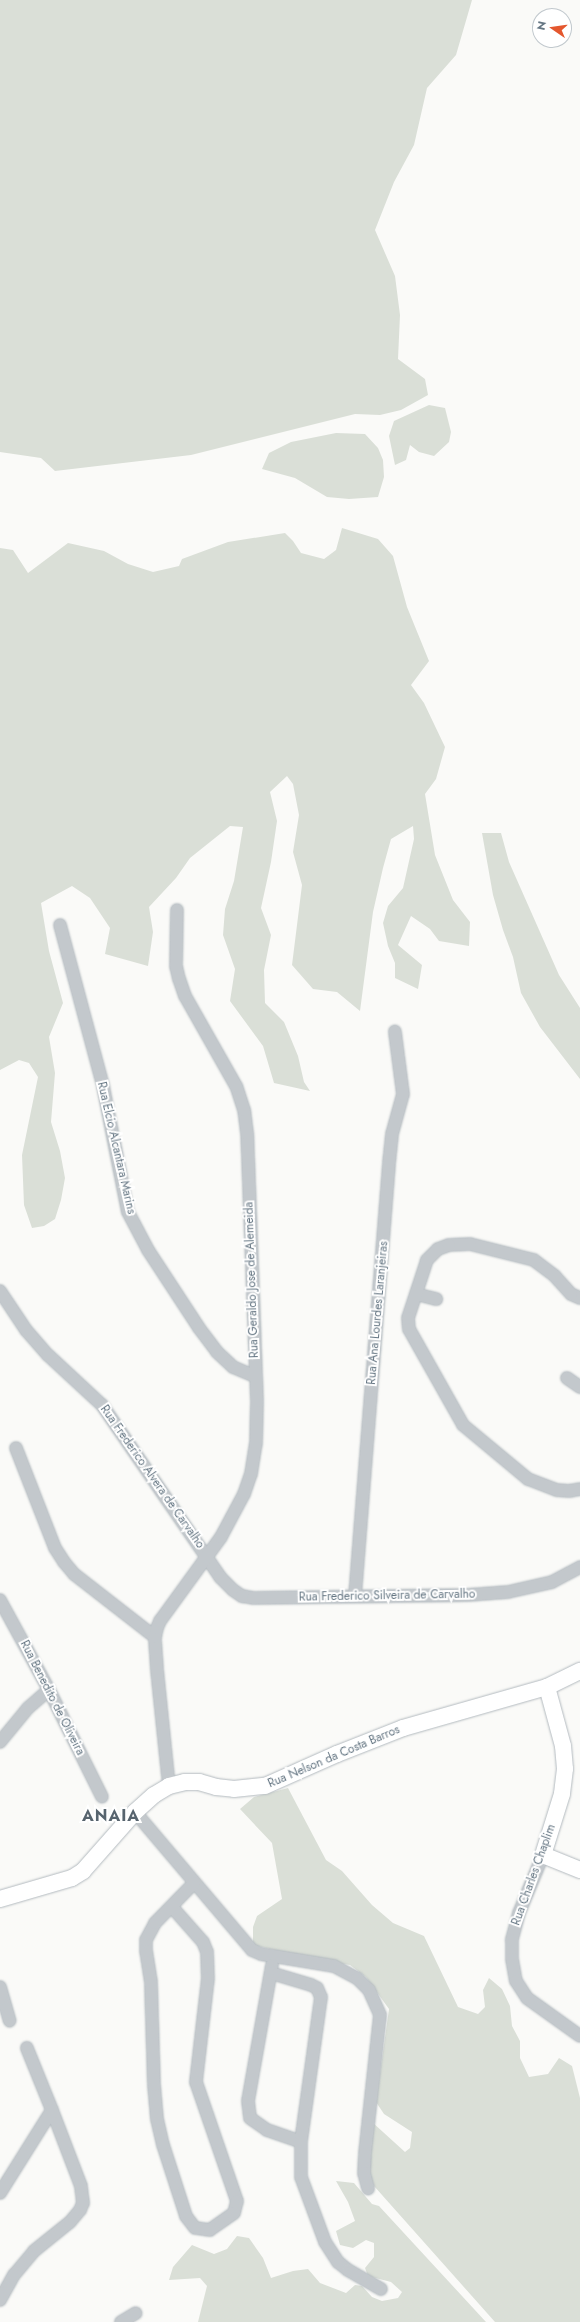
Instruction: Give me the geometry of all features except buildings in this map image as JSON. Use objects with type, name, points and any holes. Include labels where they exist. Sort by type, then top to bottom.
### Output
[{"type":"street","name":"Rua Geraldo Jose de Alemeida","points":[[155,1637],[160,1621],[208,1556],[237,1509],[251,1474],[256,1443],[256,1377],[247,1133],[244,1110],[236,1086],[185,996],[179,979],[176,966],[177,910]]},
{"type":"street","name":"Rua Elcio Alcantara Marins","points":[[60,926],[103,1086],[128,1212],[148,1250],[199,1328],[217,1352],[233,1367],[256,1377]]},
{"type":"street","name":"Rua Ana Lourdes Laranjeiras","points":[[355,1596],[389,1163],[392,1134],[403,1094],[395,1032]]},
{"type":"street","points":[[580,1298],[571,1294],[555,1276],[534,1260],[470,1244],[449,1245],[438,1249],[428,1260],[408,1318],[409,1329],[463,1424],[528,1479],[557,1490],[569,1491],[580,1489]]},
{"type":"street","name":"Rua Frederico Alvera de Carvalho","points":[[0,1291],[26,1330],[48,1355],[102,1405],[161,1492],[208,1556]]},
{"type":"street","points":[[416,1294],[436,1299]]},
{"type":"street","points":[[566,1378],[580,1387]]},
{"type":"street","points":[[16,1448],[55,1548],[64,1562],[79,1578],[155,1637],[169,1786]]},
{"type":"street","name":"Rua Frederico Silveira de Carvalho","points":[[208,1556],[227,1584],[242,1596],[253,1598],[468,1595],[508,1592],[552,1582],[580,1567]]},
{"type":"street","name":"Rua Benedito de Oliveira","points":[[0,1600],[49,1690],[102,1797]]},
{"type":"street","name":"Rua Nelson da Costa Barros","points":[[0,1899],[72,1878],[83,1871],[136,1812],[154,1795],[169,1786],[185,1782],[199,1782],[216,1787],[234,1789],[265,1786],[337,1754],[403,1728],[547,1687],[580,1671]]},
{"type":"street","name":"Rua Charles Chaplim","points":[[547,1687],[563,1746],[565,1769],[562,1794],[543,1855],[519,1913],[512,1940],[512,1959],[516,1981],[527,1998],[580,2036]]},
{"type":"street","points":[[0,1742],[28,1708],[49,1690]]},
{"type":"street","points":[[136,1812],[245,1944],[261,1954],[340,1969],[357,1978],[368,1990],[376,2003],[380,2015],[380,2025],[368,2111],[364,2173],[368,2188]]},
{"type":"street","points":[[543,1855],[580,1870]]},
{"type":"street","points":[[172,1907],[203,1942],[207,1952],[208,1978],[196,2082],[237,2201],[234,2213],[226,2221],[210,2230],[195,2228],[186,2216],[163,2145],[157,2119],[154,2084],[151,1989],[146,1940],[155,1923],[194,1883]]},
{"type":"street","points":[[274,1956],[248,2101],[250,2118],[267,2130],[300,2142]]},
{"type":"street","points":[[271,1973],[311,1984],[317,1988],[322,1997],[300,2142],[301,2177],[325,2242],[338,2262],[348,2270],[381,2288]]},
{"type":"street","points":[[0,1987],[10,2022]]},
{"type":"street","points":[[0,2300],[14,2275],[34,2252],[70,2222],[84,2203],[81,2186],[27,2048]]},
{"type":"street","points":[[0,2191],[52,2110]]},
{"type":"street","points":[[121,2322],[136,2313]]},
{"type":"shaded area","points":[[0,0],[472,0],[456,55],[427,88],[414,145],[394,182],[375,230],[395,276],[400,315],[398,359],[425,379],[428,395],[401,410],[380,415],[355,414],[191,455],[55,471],[41,458],[0,452]]},
{"type":"shaded area","points":[[429,405],[445,408],[451,432],[449,442],[434,456],[419,452],[410,445],[406,460],[395,465],[389,436],[394,421]]},
{"type":"shaded area","points":[[336,433],[365,434],[378,448],[383,460],[384,477],[378,497],[349,499],[327,497],[295,478],[262,469],[269,453],[291,442]]},
{"type":"shaded area","points":[[342,528],[378,539],[393,556],[407,607],[429,661],[411,685],[424,703],[445,747],[436,779],[425,794],[435,855],[453,900],[470,922],[469,946],[439,941],[430,929],[411,916],[398,945],[422,965],[418,989],[395,978],[395,963],[388,946],[383,923],[388,906],[403,888],[414,839],[413,826],[391,839],[373,912],[360,1011],[337,992],[313,989],[292,965],[302,885],[293,852],[299,815],[293,784],[287,776],[270,792],[277,821],[271,862],[261,908],[271,935],[264,970],[265,1003],[284,1022],[298,1056],[304,1082],[310,1091],[274,1083],[263,1046],[230,1001],[235,969],[223,935],[225,909],[234,881],[243,827],[230,826],[190,858],[176,878],[149,907],[153,932],[148,966],[105,954],[110,928],[90,898],[72,886],[41,903],[49,951],[63,1003],[49,1037],[55,1073],[51,1122],[60,1151],[65,1178],[61,1200],[55,1219],[44,1226],[32,1228],[24,1205],[22,1155],[38,1077],[29,1063],[19,1060],[0,1070],[0,548],[13,550],[28,573],[68,543],[104,551],[128,564],[153,572],[179,566],[182,559],[228,542],[285,533],[293,541],[301,553],[324,559],[336,550]]},
{"type":"shaded area","points":[[482,833],[501,833],[509,862],[559,975],[580,1008],[580,1079],[540,1027],[521,993],[513,957],[503,930],[493,895]]},
{"type":"shaded area","points":[[288,1788],[326,1860],[342,1871],[372,1905],[393,1923],[424,1936],[458,2007],[478,2014],[485,2007],[483,1990],[489,1978],[502,1989],[510,2006],[512,2026],[520,2041],[520,2058],[529,2077],[548,2074],[559,2058],[572,2066],[580,2098],[580,2322],[495,2322],[366,2177],[372,2122],[405,2152],[410,2148],[412,2132],[384,2114],[376,2102],[389,2009],[366,1977],[350,1965],[318,1960],[253,1945],[253,1927],[257,1916],[282,1899],[272,1843],[240,1809],[254,1797]]},
{"type":"shaded area","points":[[336,2181],[354,2183],[372,2204],[379,2206],[486,2322],[198,2322],[207,2286],[200,2278],[169,2280],[173,2267],[192,2245],[214,2254],[227,2249],[237,2236],[249,2238],[263,2258],[271,2278],[293,2271],[308,2269],[320,2283],[346,2293],[355,2285],[362,2286],[372,2297],[382,2301],[398,2298],[402,2292],[391,2282],[368,2276],[365,2268],[374,2257],[374,2243],[366,2240],[353,2248],[340,2245],[336,2231],[355,2221],[348,2202]]},
{"type":"district","name":"ANAIA","points":[[111,1816]]}]
